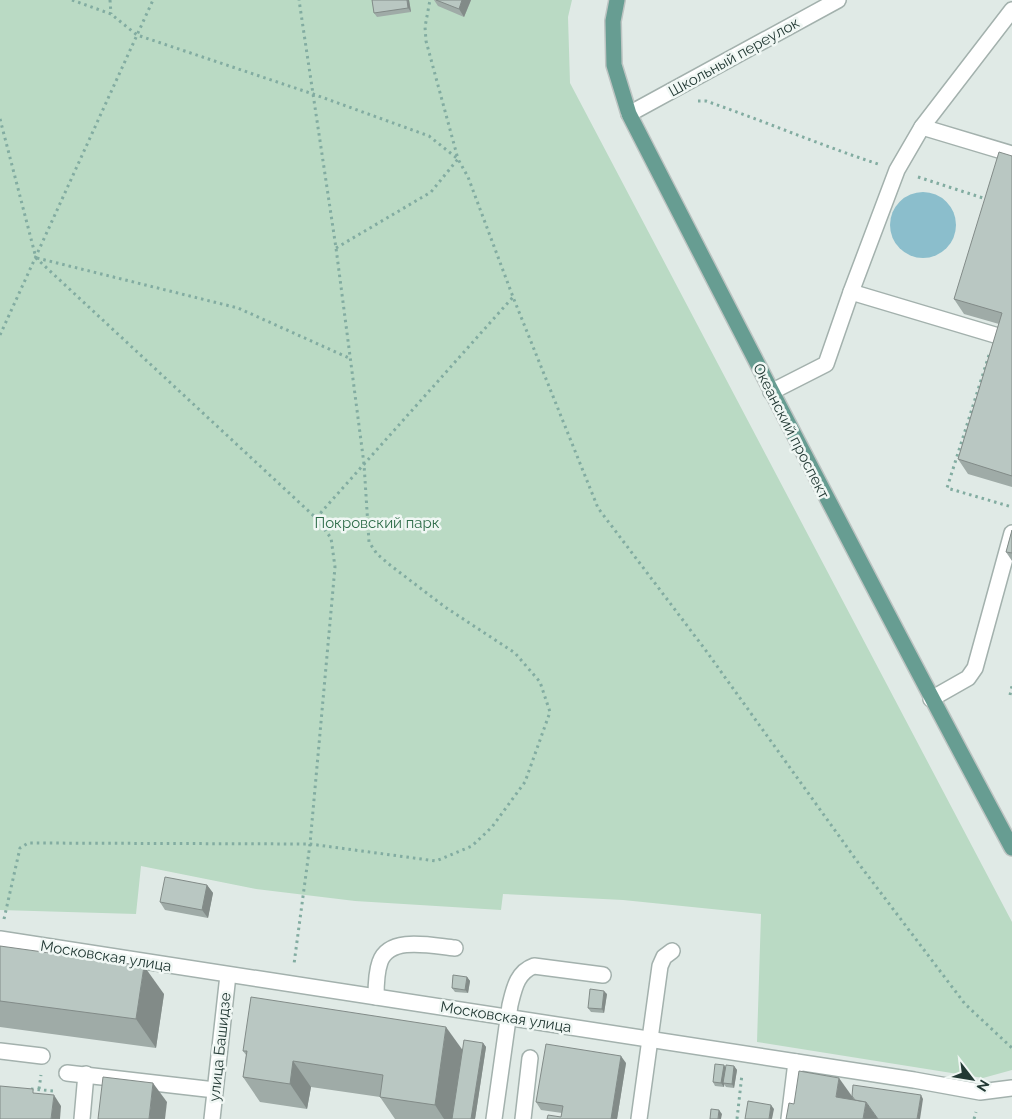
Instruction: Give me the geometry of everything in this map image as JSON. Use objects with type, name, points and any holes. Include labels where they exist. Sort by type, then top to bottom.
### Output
[{"type":"main road","name":"Океанский проспект","points":[[617,0],[613,21],[614,65],[629,114],[931,699],[1012,848]]},
{"type":"street","name":"Школьный переулок","points":[[629,114],[838,0]]},
{"type":"street","points":[[771,392],[826,364],[897,170],[922,127],[1012,10]]},
{"type":"street","points":[[922,127],[1012,154]]},
{"type":"street","points":[[851,292],[995,336]]},
{"type":"street","points":[[931,699],[968,678],[975,668],[1012,533]]},
{"type":"street","name":"Московская улица","points":[[1,932],[32,952],[292,984],[914,1080],[980,1092],[1012,1088]]},
{"type":"street","points":[[376,997],[380,960],[385,952],[393,946],[404,944],[455,948]]},
{"type":"street","points":[[639,1119],[660,966],[664,957],[672,951]]},
{"type":"street","points":[[494,1119],[508,1018],[514,990],[520,974],[527,968],[534,966],[603,974]]},
{"type":"street","name":"улица Башидзе","points":[[212,1119],[228,975]]},
{"type":"street","points":[[0,1051],[42,1056]]},
{"type":"street","points":[[523,1119],[530,1058]]},
{"type":"street","points":[[789,1119],[796,1062]]},
{"type":"street","points":[[67,1073],[215,1090]]},
{"type":"street","points":[[82,1119],[86,1074]]},
{"type":"path","points":[[72,0],[111,14],[137,35],[313,94],[429,136],[458,159]]},
{"type":"path","points":[[110,0],[111,14]]},
{"type":"path","points":[[0,334],[153,0]]},
{"type":"path","points":[[1,932],[20,848],[28,844],[310,844],[436,861],[472,846],[492,827],[525,782],[550,712],[540,682],[515,653],[445,607],[377,554],[369,542],[364,464],[336,248],[299,0]]},
{"type":"path","points":[[430,0],[425,27],[426,42],[458,159],[468,177],[513,297],[598,508],[704,648],[862,868],[954,989],[966,1004],[1012,1048]]},
{"type":"path","points":[[689,101],[706,102],[838,151]]},
{"type":"path","points":[[0,119],[36,258],[316,518],[331,538],[335,567],[310,844],[292,984]]},
{"type":"path","points":[[336,248],[430,192],[458,159]]},
{"type":"path","points":[[36,258],[238,308],[349,358]]},
{"type":"path","points":[[316,518],[513,297]]},
{"type":"path","points":[[995,336],[948,488],[1012,507]]},
{"type":"path","points":[[1010,694],[1012,686]]},
{"type":"path","points":[[737,1119],[745,1054]]},
{"type":"path","points":[[28,1089],[50,1090]]},
{"type":"green space","name":"Покровский парк","points":[[0,0],[572,0],[568,17],[570,83],[1012,922],[1012,1070],[983,1078],[757,1042],[761,914],[623,900],[503,894],[501,910],[355,901],[256,889],[141,866],[136,914],[0,910]]},
{"type":"water","points":[[917,192],[929,192],[941,197],[951,207],[956,219],[954,238],[941,253],[929,258],[917,258],[905,253],[895,243],[890,231],[890,219],[895,207],[905,197]]},
{"type":"building","points":[[372,0],[407,0],[408,8],[374,13]]},
{"type":"building","points":[[436,0],[462,0],[459,9]]},
{"type":"building","points":[[999,152],[1012,156],[1012,476],[958,459],[1002,313],[954,299]]},
{"type":"building","points":[[1012,530],[1012,553],[1006,552]]},
{"type":"building","points":[[165,877],[207,885],[202,910],[160,902]]},
{"type":"building","points":[[0,946],[144,966],[136,1019],[0,1001]]},
{"type":"building","points":[[453,975],[467,977],[465,990],[452,988]]},
{"type":"building","points":[[590,989],[604,991],[602,1009],[588,1008]]},
{"type":"building","points":[[251,997],[446,1027],[435,1105],[380,1097],[383,1075],[293,1061],[290,1084],[243,1077],[247,1051],[243,1051]]},
{"type":"building","points":[[464,1040],[483,1043],[471,1119],[452,1119]]},
{"type":"building","points":[[546,1044],[621,1056],[611,1119],[547,1119],[548,1115],[561,1117],[563,1106],[536,1102]]},
{"type":"building","points":[[715,1064],[724,1065],[721,1083],[713,1082]]},
{"type":"building","points":[[726,1065],[734,1066],[732,1084],[723,1083]]},
{"type":"building","points":[[799,1071],[839,1078],[836,1097],[866,1102],[863,1119],[786,1119],[789,1103],[794,1104]]},
{"type":"building","points":[[103,1077],[153,1083],[149,1119],[98,1119]]},
{"type":"building","points":[[853,1085],[921,1095],[917,1119],[878,1119],[866,1102],[855,1100],[852,1096]]},
{"type":"building","points":[[0,1086],[33,1089],[33,1093],[54,1095],[51,1119],[0,1119]]},
{"type":"building","points":[[748,1101],[771,1105],[769,1119],[745,1119]]},
{"type":"building","points":[[711,1109],[719,1110],[718,1119],[710,1119]]}]
